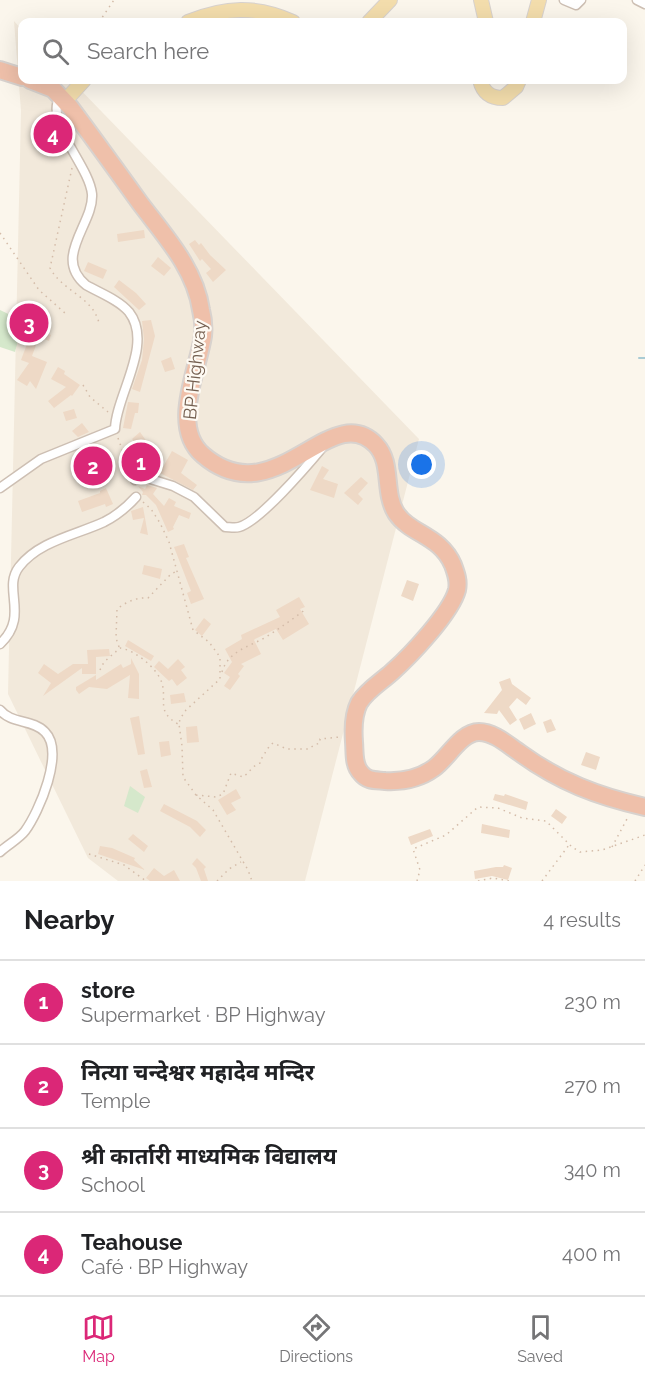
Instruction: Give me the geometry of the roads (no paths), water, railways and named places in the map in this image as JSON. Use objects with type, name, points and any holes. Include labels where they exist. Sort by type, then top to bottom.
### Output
[{"type":"highway","points":[[0,70],[18,76]]},
{"type":"highway","name":"BP Highway","points":[[44,84],[62,99],[180,257],[195,285],[201,307],[203,337],[191,380],[187,409],[191,437],[200,453],[234,472],[258,473],[279,467],[332,437],[350,432],[358,434],[371,440],[384,456],[392,505],[397,514],[404,522],[442,547],[451,559],[458,579],[455,596],[419,645],[367,694],[357,707],[354,732],[356,763],[359,772],[371,780],[412,779],[436,767],[471,734],[484,733],[500,740],[544,771],[600,796],[644,807]]},
{"type":"main road","points":[[373,18],[390,0]]},
{"type":"main road","points":[[481,0],[485,18]]},
{"type":"main road","points":[[534,18],[539,0]]},
{"type":"main road","points":[[201,18],[226,10],[246,10],[280,18]]},
{"type":"main road","points":[[62,99],[79,84]]},
{"type":"main road","points":[[481,84],[487,93],[495,98],[503,98],[517,84]]},
{"type":"street","points":[[564,0],[576,5],[581,0]]},
{"type":"street","points":[[637,0],[645,4]]},
{"type":"street","points":[[0,488],[41,459],[115,429],[137,344],[137,332],[130,313],[124,307],[86,285],[74,268],[75,248],[92,196],[84,171],[65,136],[58,117],[56,104],[62,99]]},
{"type":"street","points":[[135,480],[144,477],[173,486],[195,497],[225,527],[238,527],[251,521],[264,509],[303,471],[332,437]]},
{"type":"street","points":[[0,644],[12,631],[15,621],[14,580],[19,567],[31,555],[48,545],[105,522],[136,497]]},
{"type":"street","points":[[0,710],[4,716],[33,724],[45,732],[51,745],[52,766],[42,800],[24,832],[0,852]]},
{"type":"waterway","points":[[639,358],[645,358]]},
{"type":"place","name":"Teahouse","points":[[53,134]]},
{"type":"place","name":"श्री कार्तारी माध्यमिक विद्यालय","points":[[29,323]]},
{"type":"place","name":"store","points":[[141,462]]},
{"type":"place","name":"नित्या चन्देश्वर महादेव मन्दिर","points":[[93,466]]}]
